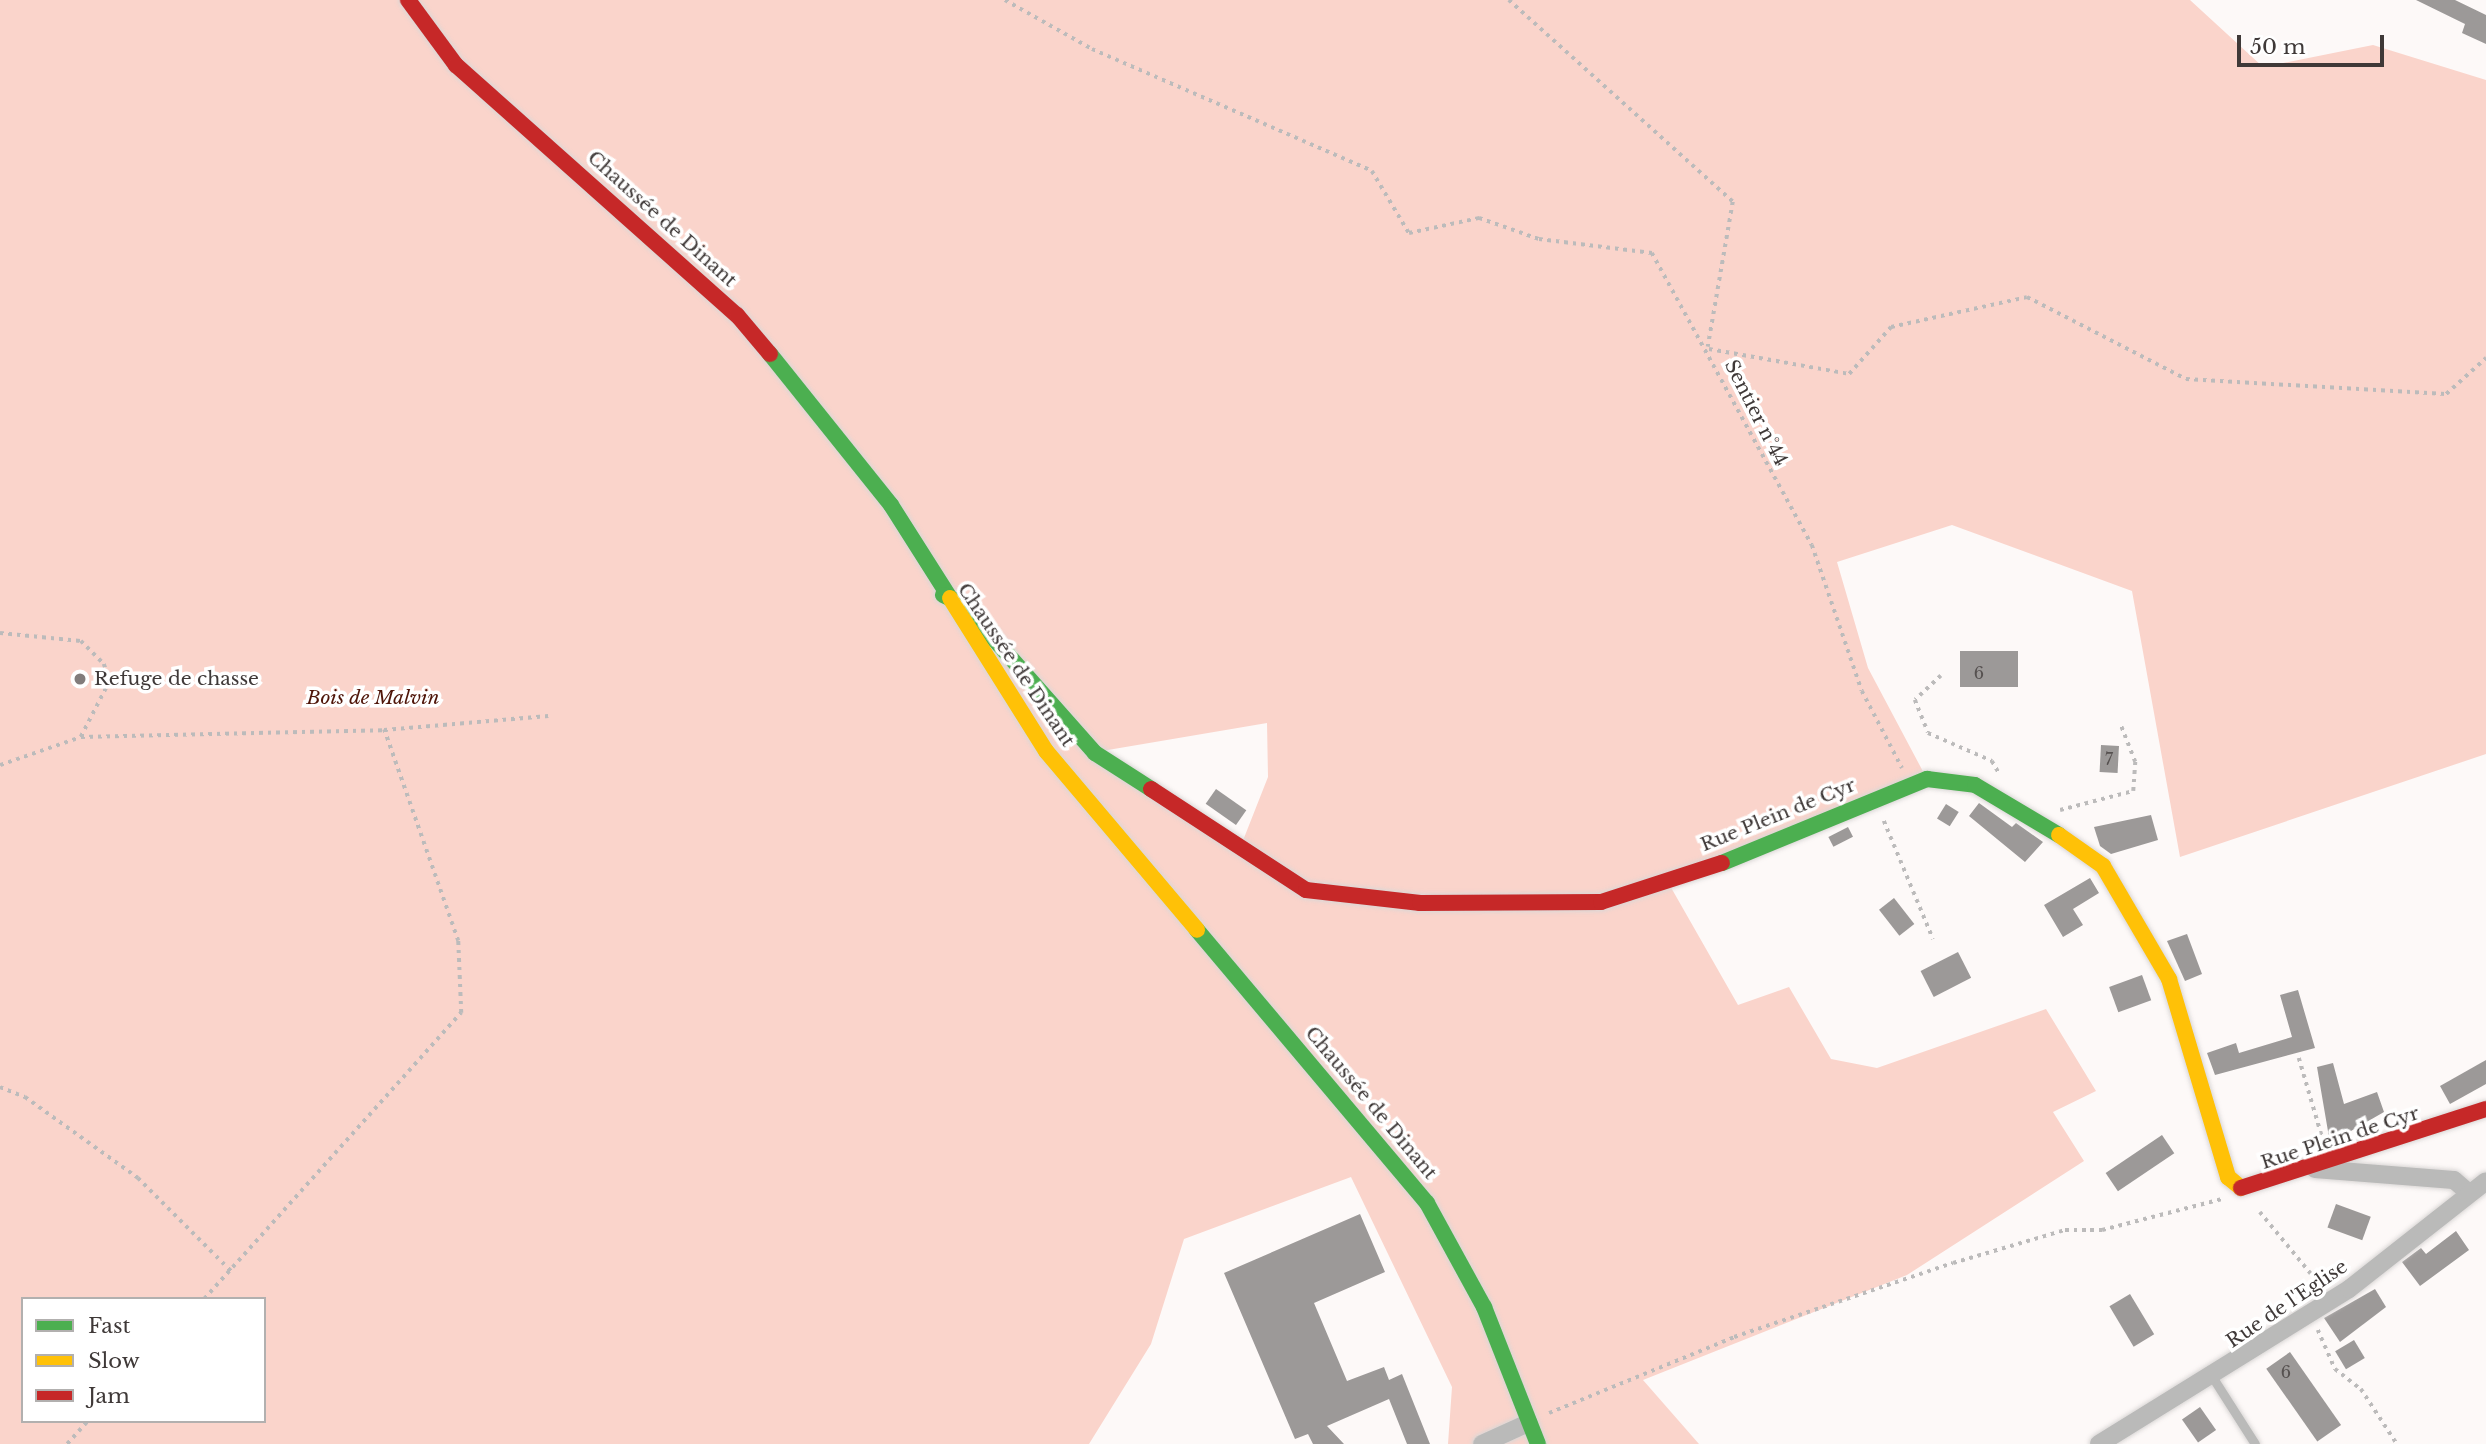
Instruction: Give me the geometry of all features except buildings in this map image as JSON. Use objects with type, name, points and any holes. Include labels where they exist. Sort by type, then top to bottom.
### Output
[{"type":"street","name":"Chaussée de Dinant","points":[[408,0],[456,65],[737,315],[891,505],[943,595],[1046,751],[1427,1203],[1484,1307],[1538,1444]]},
{"type":"street","name":"Rue Plein de Cyr","points":[[943,595],[964,606],[1095,752],[1169,806],[1242,843],[1283,877],[1336,897],[1601,902],[1642,894],[1911,785],[1949,780],[1995,794],[2040,821],[2103,866],[2152,940],[2228,1178],[2243,1190],[2322,1166],[2486,1109]]},
{"type":"street","points":[[2322,1166],[2454,1180],[2468,1192]]},
{"type":"street","name":"Rue de l'Eglise","points":[[2099,1444],[2213,1378],[2314,1312],[2468,1192],[2486,1181]]},
{"type":"street","points":[[1482,1444],[1528,1423]]},
{"type":"lane","points":[[2213,1378],[2255,1444]]},
{"type":"path","points":[[1004,0],[1092,49],[1372,171],[1409,233],[1479,218],[1539,239],[1652,253],[1708,349],[1849,374],[1891,327],[2027,297],[2186,379],[2445,394],[2486,358]]},
{"type":"path","name":"Sentier n°44","points":[[1509,0],[1733,202],[1708,349],[1812,545],[1862,691],[1911,785]]},
{"type":"path","points":[[0,633],[81,641],[104,664],[110,681],[81,737]]},
{"type":"path","points":[[1941,676],[1915,700],[1928,733],[1992,761],[1999,769],[1995,794]]},
{"type":"path","points":[[0,765],[81,737],[384,730],[548,716]]},
{"type":"path","points":[[2040,821],[2133,791],[2135,762],[2120,724]]},
{"type":"path","points":[[206,1297],[461,1013],[458,941],[384,730]]},
{"type":"path","points":[[1875,799],[1933,939]]},
{"type":"path","points":[[2299,1058],[2322,1166]]},
{"type":"path","points":[[0,1087],[26,1097],[138,1178],[231,1271]]},
{"type":"path","points":[[1528,1423],[1734,1337],[1953,1263],[2065,1230],[2102,1230],[2201,1208],[2243,1190]]},
{"type":"path","points":[[2260,1212],[2333,1299]]},
{"type":"path","points":[[2314,1312],[2320,1342],[2335,1369],[2361,1389],[2397,1444]]},
{"type":"path","points":[[67,1444],[86,1423]]},
{"type":"green space","name":"Bois de Malvin","points":[[0,0],[2190,0],[2263,67],[2373,45],[2486,80],[2486,754],[2180,857],[2132,591],[1952,525],[1837,562],[1868,668],[1927,779],[1669,884],[1738,1005],[1789,987],[1831,1059],[1877,1068],[2046,1009],[2096,1091],[2053,1112],[2084,1161],[1907,1275],[1643,1380],[1699,1444],[1448,1444],[1452,1387],[1351,1177],[1184,1239],[1151,1344],[1089,1444],[0,1444]],"holes":[[[1267,723],[1268,777],[1242,843],[1096,752]]]},
{"type":"traffic: fast","points":[[770,354],[891,505],[950,598]]},
{"type":"traffic: fast","points":[[943,595],[964,605],[1095,753],[1151,789]]},
{"type":"traffic: fast","points":[[1722,863],[1927,779],[1975,785],[2059,835]]},
{"type":"traffic: fast","points":[[1197,930],[1427,1203],[1484,1307],[1538,1444]]},
{"type":"traffic: slow","points":[[950,598],[1046,751],[1197,930]]},
{"type":"traffic: slow","points":[[2059,835],[2103,866],[2169,979],[2228,1177],[2241,1188]]},
{"type":"traffic: jam","points":[[408,0],[456,65],[737,315],[770,354]]},
{"type":"traffic: jam","points":[[1151,789],[1306,890],[1420,903],[1601,902],[1722,863]]},
{"type":"traffic: jam","points":[[2241,1188],[2486,1109]]},
{"type":"place","name":"Refuge de chasse","points":[[80,679]]}]
